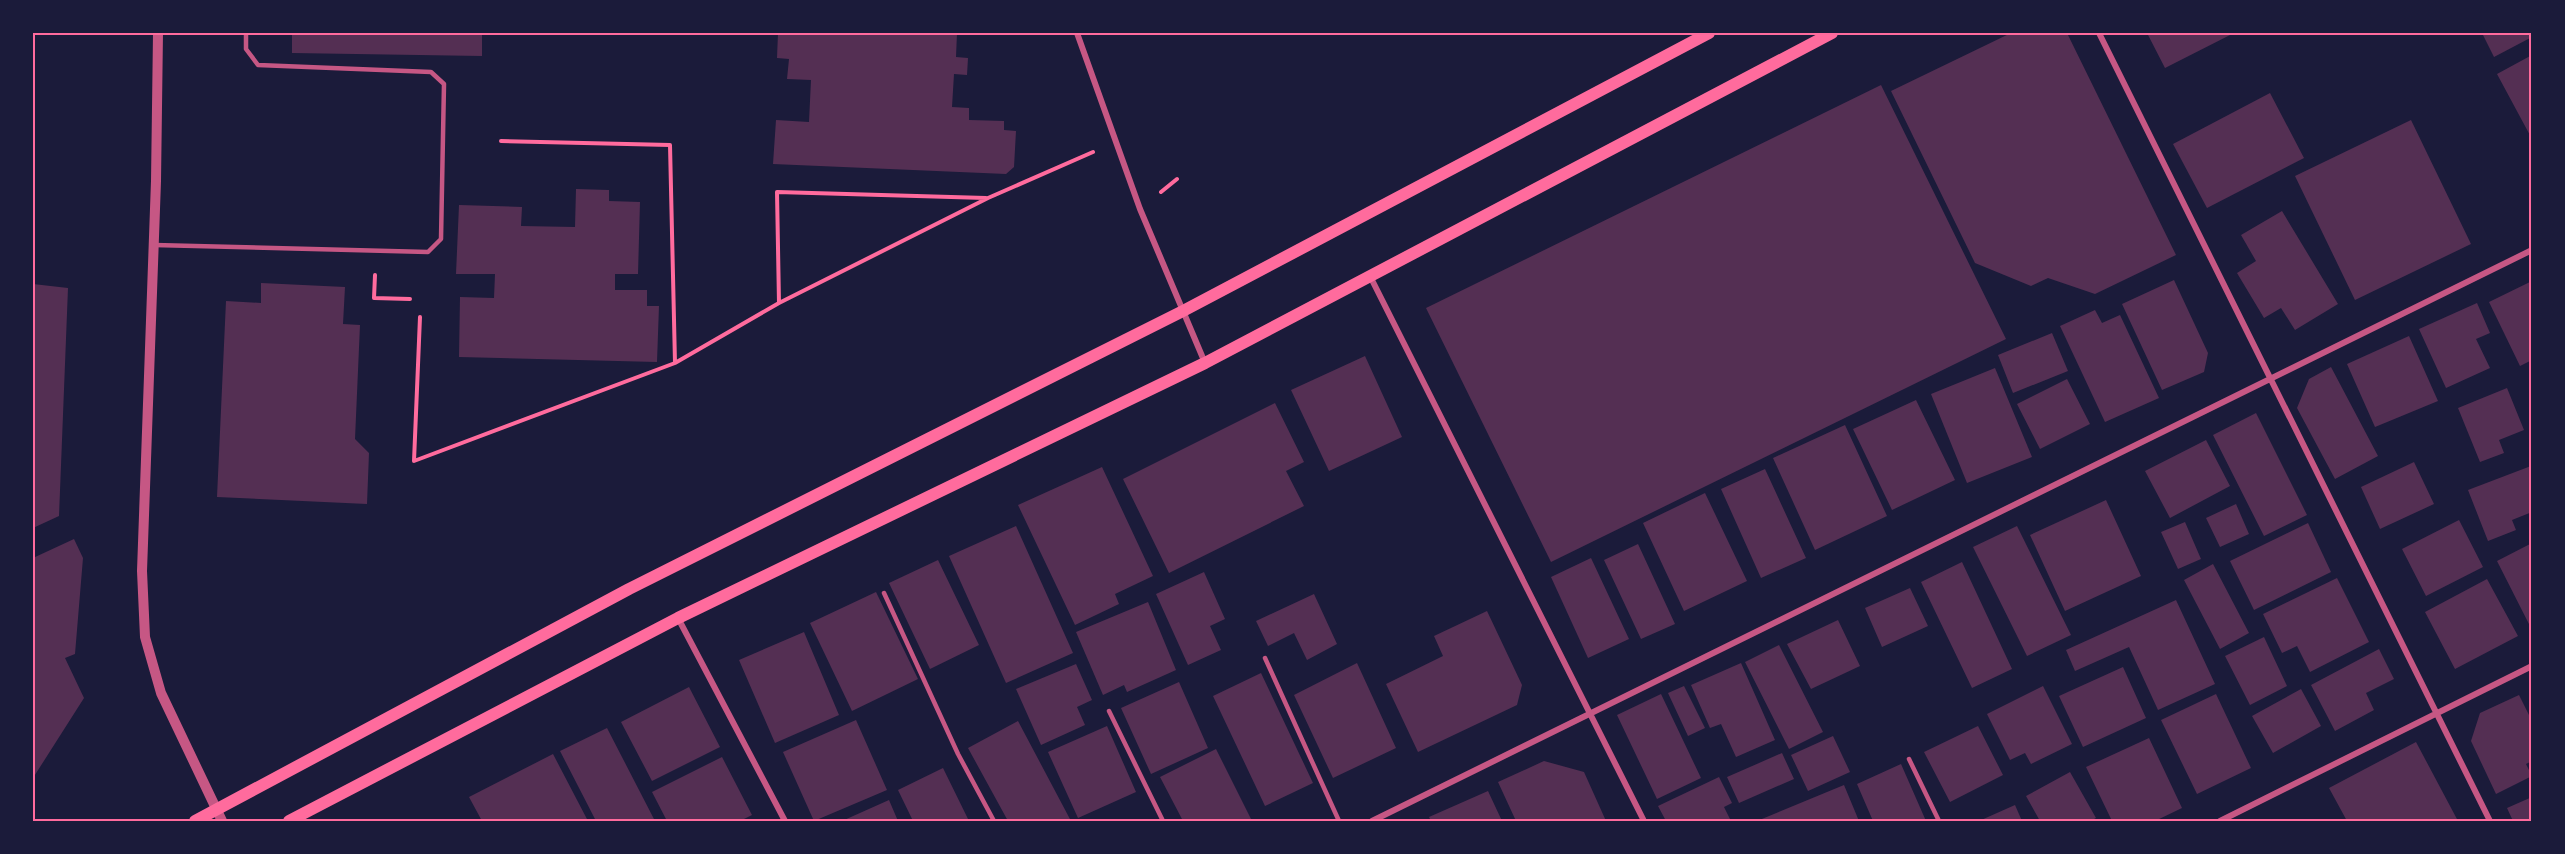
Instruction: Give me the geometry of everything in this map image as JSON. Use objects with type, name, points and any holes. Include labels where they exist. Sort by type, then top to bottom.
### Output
[{"type":"main road","points":[[195,821],[220,816],[629,589],[1183,311],[1709,33]]},
{"type":"main road","points":[[289,821],[678,618],[1205,363],[1832,33]]},
{"type":"street","points":[[158,33],[142,571],[145,637],[161,693],[220,816]]},
{"type":"street","points":[[1077,33],[1140,209],[1205,363]]},
{"type":"street","points":[[2099,33],[2490,821]]},
{"type":"street","points":[[1372,821],[2532,250]]},
{"type":"street","points":[[1369,276],[1644,821]]},
{"type":"street","points":[[678,618],[785,821]]},
{"type":"street","points":[[2220,821],[2532,666]]},
{"type":"lane","points":[[153,245],[428,252],[441,239],[444,84],[431,72],[258,65],[246,49],[246,33]]},
{"type":"lane","points":[[884,593],[958,754],[994,821]]},
{"type":"lane","points":[[1265,658],[1339,821]]},
{"type":"lane","points":[[1109,711],[1164,821]]},
{"type":"lane","points":[[1909,759],[1939,821]]},
{"type":"path","points":[[501,141],[670,145],[675,363]]},
{"type":"path","points":[[420,317],[414,461],[675,363],[779,303],[988,198],[1115,141]]},
{"type":"path","points":[[779,303],[777,192],[988,198]]},
{"type":"path","points":[[374,298],[410,298]]},
{"type":"building","points":[[292,33],[482,33],[482,56],[292,53]]},
{"type":"building","points":[[778,33],[957,33],[956,57],[968,58],[967,75],[954,74],[952,107],[969,108],[969,120],[1004,121],[1004,130],[1016,131],[1014,167],[1006,174],[773,164],[776,120],[809,122],[811,80],[787,79],[789,59],[777,58]]},
{"type":"building","points":[[2011,33],[2067,33],[2176,255],[2095,294],[2048,278],[2031,286],[1975,263],[1891,91]]},
{"type":"building","points":[[2147,33],[2234,33],[2165,68]]},
{"type":"building","points":[[2482,33],[2532,33],[2532,37],[2494,57]]},
{"type":"building","points":[[2532,55],[2532,139],[2497,74]]},
{"type":"building","points":[[1881,85],[2006,339],[1551,562],[1426,308]]},
{"type":"building","points":[[2270,93],[2304,158],[2207,208],[2173,144]]},
{"type":"building","points":[[2411,120],[2471,244],[2355,300],[2295,176]]},
{"type":"building","points":[[576,189],[609,190],[609,201],[640,202],[638,274],[615,274],[615,290],[647,290],[647,306],[659,306],[657,362],[459,357],[460,297],[494,298],[495,274],[456,274],[459,205],[522,207],[521,226],[575,227]]},
{"type":"building","points":[[2282,211],[2338,304],[2295,330],[2281,308],[2264,318],[2237,273],[2256,261],[2241,235]]},
{"type":"building","points":[[2174,280],[2208,353],[2204,372],[2162,390],[2122,304]]},
{"type":"building","points":[[2532,281],[2532,360],[2520,366],[2489,302]]},
{"type":"building","points":[[261,283],[345,287],[343,324],[360,325],[355,439],[369,453],[367,504],[217,497],[226,301],[261,303]]},
{"type":"building","points":[[33,284],[68,288],[59,516],[33,528]]},
{"type":"building","points":[[2477,303],[2490,333],[2476,339],[2490,368],[2446,388],[2419,329]]},
{"type":"building","points":[[2095,310],[2102,323],[2120,315],[2159,398],[2105,422],[2060,326]]},
{"type":"building","points":[[2052,333],[2068,371],[2013,393],[1998,355]]},
{"type":"building","points":[[2409,336],[2438,401],[2375,427],[2347,364]]},
{"type":"building","points":[[1365,356],[1402,437],[1329,471],[1291,390]]},
{"type":"building","points":[[2331,367],[2378,456],[2335,479],[2297,408],[2309,379]]},
{"type":"building","points":[[1995,368],[2032,457],[1967,483],[1931,394]]},
{"type":"building","points":[[2067,379],[2090,424],[2040,449],[2017,404]]},
{"type":"building","points":[[2507,388],[2524,430],[2499,440],[2504,453],[2480,462],[2458,408]]},
{"type":"building","points":[[1916,400],[1955,480],[1892,510],[1853,429]]},
{"type":"building","points":[[1275,403],[1304,462],[1286,471],[1304,506],[1169,573],[1123,479]]},
{"type":"building","points":[[2256,413],[2307,515],[2264,536],[2213,435]]},
{"type":"building","points":[[1845,425],[1887,516],[1815,550],[1773,458]]},
{"type":"building","points":[[2206,440],[2230,486],[2170,518],[2145,471]]},
{"type":"building","points":[[2414,462],[2434,504],[2380,529],[2361,487]]},
{"type":"building","points":[[2531,466],[2532,512],[2512,520],[2516,530],[2488,541],[2468,490]]},
{"type":"building","points":[[1102,467],[1153,576],[1115,594],[1119,604],[1075,625],[1018,505]]},
{"type":"building","points":[[1765,469],[1806,558],[1761,578],[1721,489]]},
{"type":"building","points":[[1705,493],[1747,581],[1684,611],[1643,523]]},
{"type":"building","points":[[2106,500],[2141,576],[2065,611],[2030,535]]},
{"type":"building","points":[[2236,504],[2249,534],[2220,547],[2206,518]]},
{"type":"building","points":[[2459,520],[2483,567],[2426,596],[2402,549]]},
{"type":"building","points":[[2185,522],[2201,559],[2178,569],[2161,532]]},
{"type":"building","points":[[2308,523],[2331,572],[2254,610],[2230,561]]},
{"type":"building","points":[[1016,526],[1073,653],[1006,683],[949,556]]},
{"type":"building","points":[[2017,526],[2071,635],[2027,656],[1973,547]]},
{"type":"building","points":[[74,539],[83,558],[75,654],[65,658],[84,698],[33,778],[33,558]]},
{"type":"building","points":[[2532,543],[2532,630],[2497,561]]},
{"type":"building","points":[[1638,544],[1675,624],[1641,639],[1604,560]]},
{"type":"building","points":[[1591,558],[1629,639],[1588,658],[1551,577]]},
{"type":"building","points":[[938,560],[979,645],[930,669],[889,583]]},
{"type":"building","points":[[1962,562],[2012,669],[1972,688],[1921,582]]},
{"type":"building","points":[[2213,564],[2249,633],[2220,649],[2184,580]]},
{"type":"building","points":[[1204,572],[1225,619],[1210,626],[1221,650],[1188,665],[1156,594]]},
{"type":"building","points":[[2337,578],[2369,642],[2310,672],[2297,646],[2282,653],[2263,614]]},
{"type":"building","points":[[2487,579],[2518,636],[2455,669],[2425,612]]},
{"type":"building","points":[[1910,588],[1928,626],[1882,647],[1865,608]]},
{"type":"building","points":[[876,592],[918,679],[852,711],[810,623]]},
{"type":"building","points":[[1314,594],[1337,644],[1307,660],[1294,633],[1268,646],[1256,621]]},
{"type":"building","points":[[2176,600],[2215,684],[2158,710],[2129,647],[2075,671],[2066,650]]},
{"type":"building","points":[[1148,602],[1176,670],[1127,692],[1124,685],[1103,695],[1076,632]]},
{"type":"building","points":[[1487,611],[1522,685],[1517,705],[1418,752],[1386,684],[1443,656],[1434,636]]},
{"type":"building","points":[[1838,620],[1860,666],[1811,689],[1787,644]]},
{"type":"building","points":[[804,632],[839,715],[775,743],[739,660]]},
{"type":"building","points":[[2264,637],[2287,686],[2250,705],[2225,656]]},
{"type":"building","points":[[1779,645],[1823,732],[1789,749],[1745,662]]},
{"type":"building","points":[[2379,649],[2394,679],[2366,693],[2374,710],[2335,731],[2311,685]]},
{"type":"building","points":[[1357,663],[1396,748],[1333,778],[1294,695]]},
{"type":"building","points":[[1741,663],[1775,740],[1736,757],[1721,724],[1710,728],[1691,685]]},
{"type":"building","points":[[1076,664],[1092,700],[1077,707],[1085,725],[1041,745],[1016,689]]},
{"type":"building","points":[[2123,667],[2146,718],[2083,747],[2059,696]]},
{"type":"building","points":[[1261,673],[1313,783],[1265,806],[1213,696]]},
{"type":"building","points":[[1179,682],[1208,748],[1151,774],[1121,708]]},
{"type":"building","points":[[1684,686],[1705,728],[1688,736],[1668,693]]},
{"type":"building","points":[[2043,686],[2072,744],[2031,764],[2025,753],[2010,760],[1987,714]]},
{"type":"building","points":[[689,687],[720,747],[652,781],[621,722]]},
{"type":"building","points":[[2301,689],[2321,726],[2273,753],[2252,716]]},
{"type":"building","points":[[1661,694],[1701,778],[1657,799],[1617,715]]},
{"type":"building","points":[[2216,694],[2251,768],[2197,794],[2161,720]]},
{"type":"building","points":[[2519,695],[2532,721],[2532,761],[2526,764],[2532,776],[2496,794],[2471,741],[2480,713]]},
{"type":"building","points":[[856,720],[887,790],[814,821],[783,752]]},
{"type":"building","points":[[1018,721],[1071,821],[1008,821],[968,748]]},
{"type":"building","points":[[1107,726],[1136,792],[1078,818],[1048,752]]},
{"type":"building","points":[[1978,726],[2003,775],[1950,802],[1924,752]]},
{"type":"building","points":[[607,728],[655,821],[596,821],[560,751]]},
{"type":"building","points":[[1833,736],[1850,772],[1808,791],[1791,755]]},
{"type":"building","points":[[2149,738],[2182,808],[2155,821],[2112,821],[2086,767]]},
{"type":"building","points":[[2416,742],[2458,821],[2347,821],[2329,788]]},
{"type":"building","points":[[1216,749],[1252,821],[1183,821],[1160,777]]},
{"type":"building","points":[[1782,753],[1794,779],[1739,803],[1727,777]]},
{"type":"building","points":[[553,754],[588,821],[482,821],[469,797]]},
{"type":"building","points":[[722,757],[752,815],[740,821],[667,821],[652,792]]},
{"type":"building","points":[[1544,761],[1584,772],[1606,821],[1516,821],[1498,782]]},
{"type":"building","points":[[1901,764],[1926,821],[1873,821],[1857,784]]},
{"type":"building","points":[[943,768],[969,821],[913,821],[898,790]]},
{"type":"building","points":[[2070,772],[2096,818],[2090,821],[2040,821],[2026,796]]},
{"type":"building","points":[[1719,777],[1732,803],[1724,807],[1731,821],[1666,821],[1658,806]]},
{"type":"building","points":[[1844,785],[1859,821],[1757,821]]},
{"type":"building","points":[[1488,791],[1502,821],[1431,821],[1429,817]]},
{"type":"building","points":[[2532,797],[2532,821],[2513,821],[2507,808]]},
{"type":"building","points":[[889,800],[898,821],[842,821]]},
{"type":"building","points":[[2015,805],[2022,821],[1979,821]]}]
